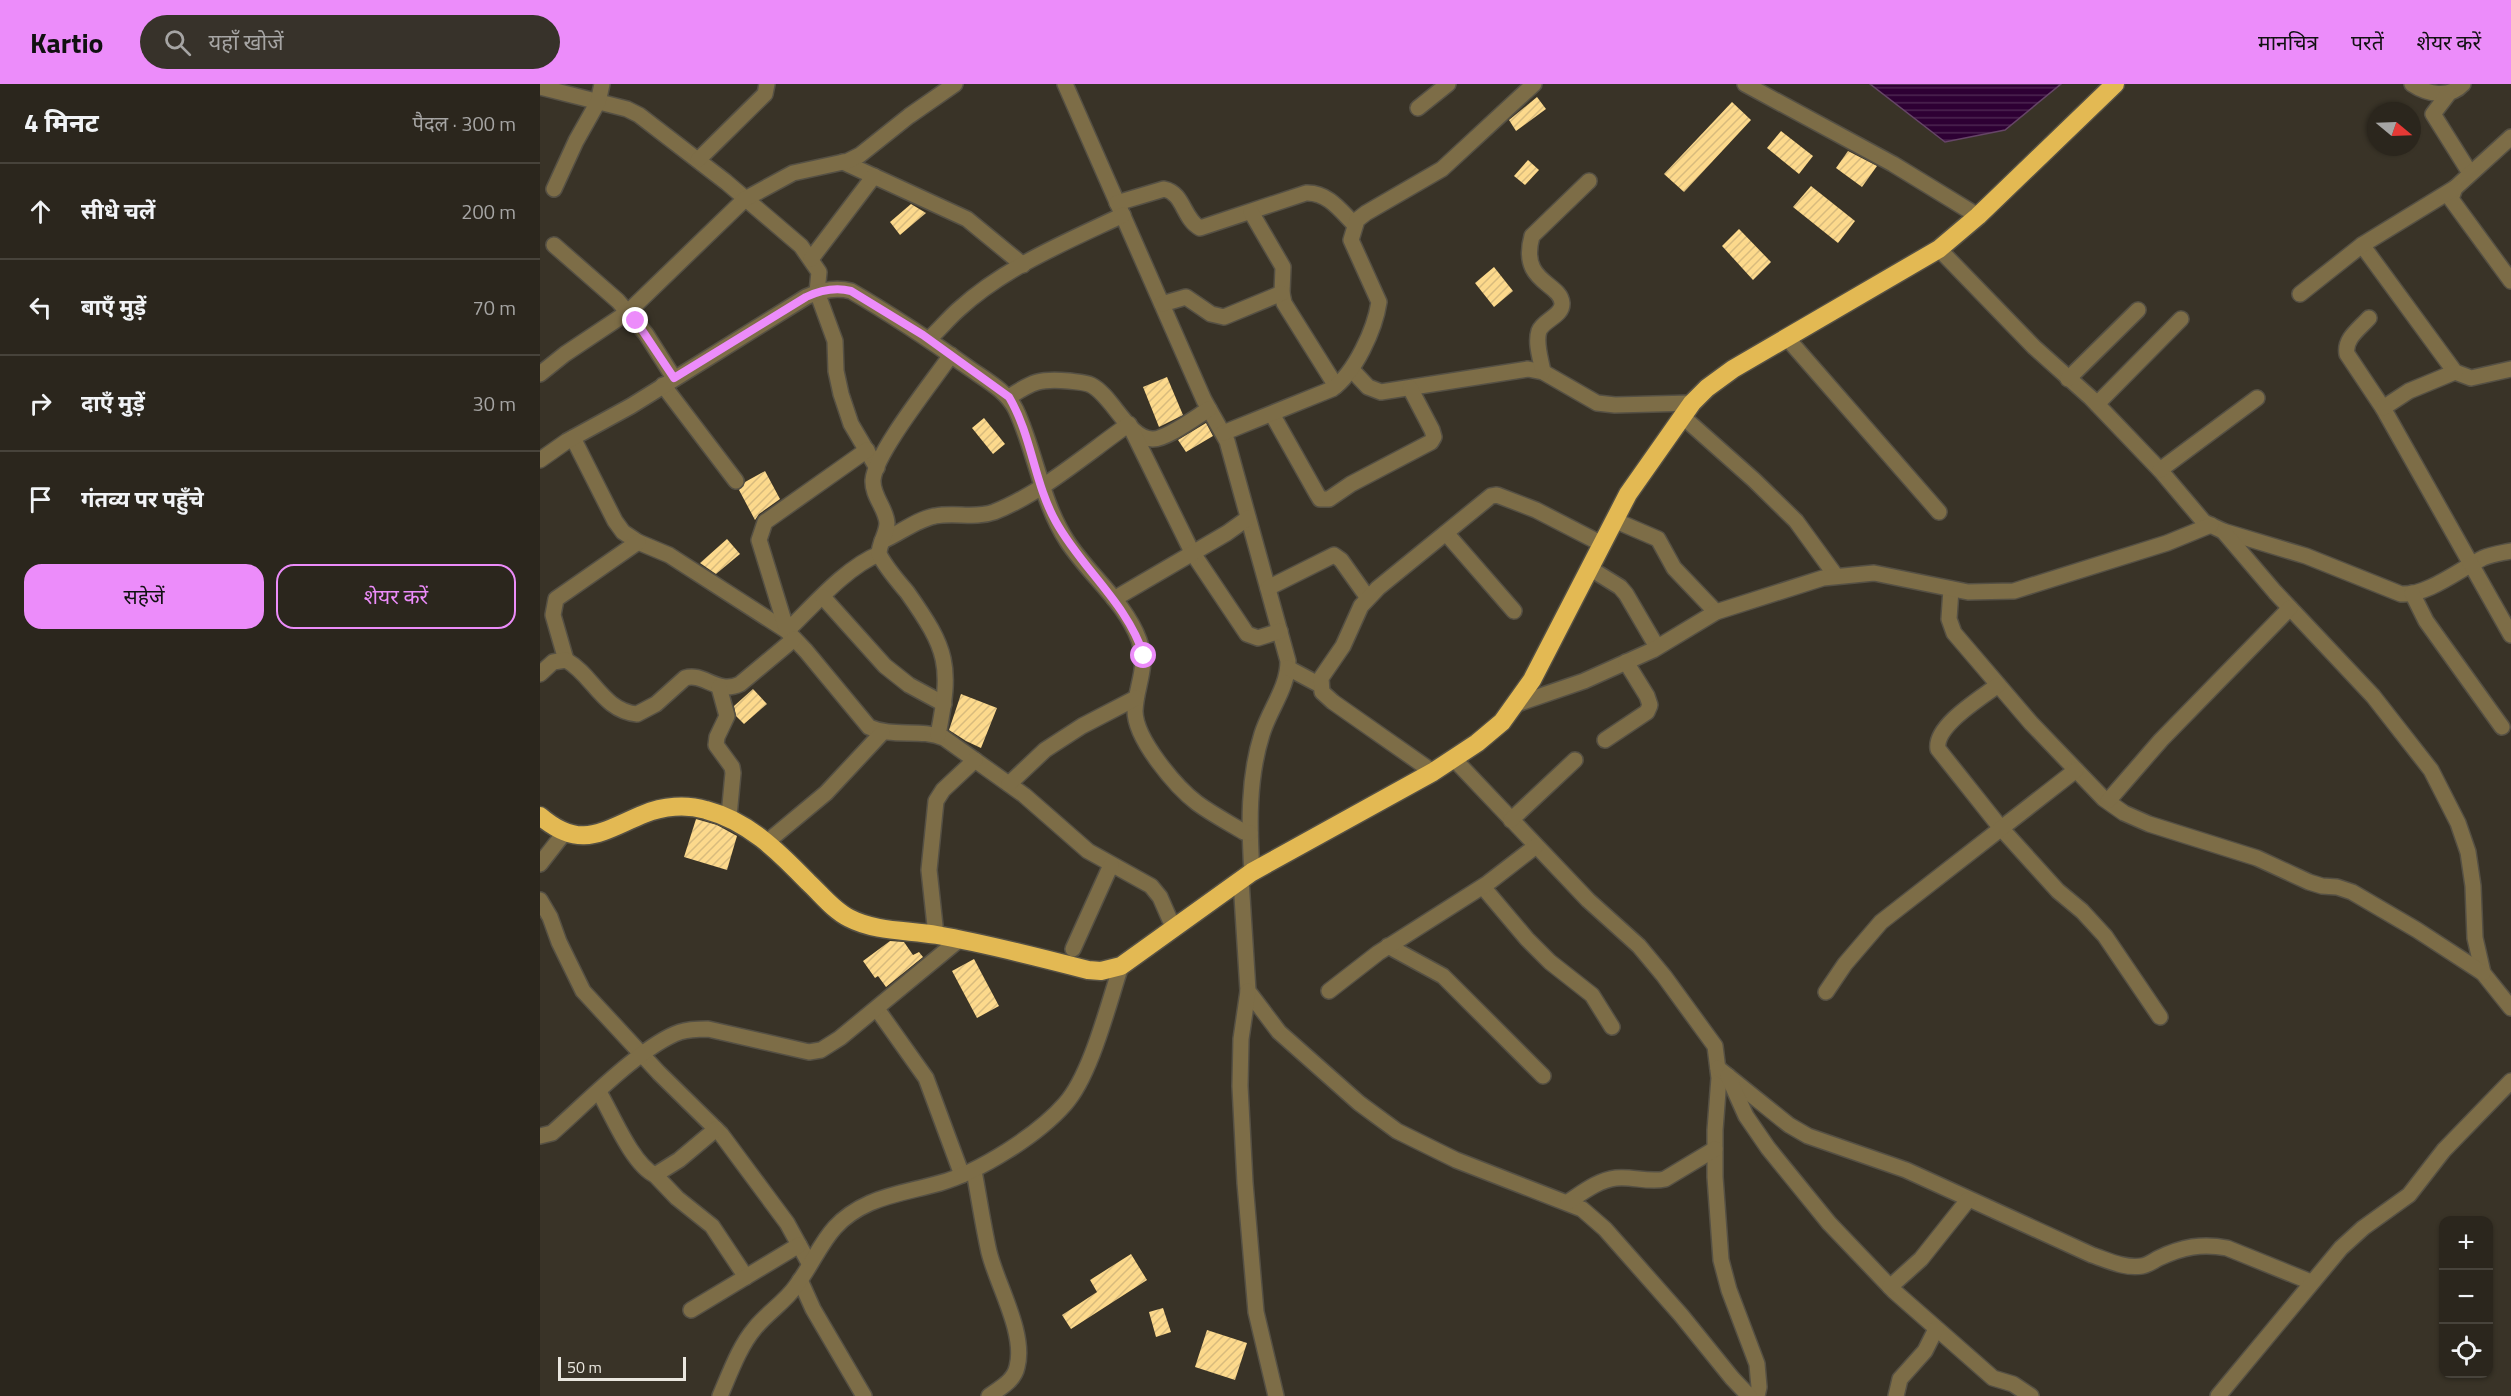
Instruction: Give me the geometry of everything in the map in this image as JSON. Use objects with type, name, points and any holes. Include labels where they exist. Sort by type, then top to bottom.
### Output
[{"type":"highway","points":[[540,816],[565,832],[581,836],[597,835],[644,813],[682,806],[703,809],[729,816],[767,842],[845,917],[862,924],[882,929],[960,939],[1088,970],[1101,971],[1121,966],[1246,876],[1433,772],[1477,743],[1502,722],[1532,680],[1628,494],[1687,409],[1707,388],[1733,369],[1939,249],[1978,216],[2115,84]]},
{"type":"street","points":[[554,189],[576,141],[598,102],[602,84]]},
{"type":"street","points":[[698,160],[765,94],[767,84]]},
{"type":"street","points":[[540,374],[565,354],[628,312],[745,199],[793,173],[843,162],[860,155],[909,116],[955,84]]},
{"type":"street","points":[[1065,84],[1209,409],[1223,434],[1280,631],[1288,668],[1284,687],[1262,734],[1254,764],[1246,876],[1248,991],[1241,1039],[1240,1086],[1245,1183],[1256,1312],[1276,1396]]},
{"type":"street","points":[[1418,108],[1448,84]]},
{"type":"street","points":[[1223,434],[1336,386],[1352,370],[1370,331],[1379,302],[1351,240],[1355,225],[1366,213],[1455,160],[1534,84]]},
{"type":"street","points":[[1745,84],[1893,164],[1978,216]]},
{"type":"street","points":[[2412,84],[2426,92],[2449,93]]},
{"type":"street","points":[[2463,84],[2449,93],[2433,114],[2470,173]]},
{"type":"street","points":[[540,87],[639,115],[698,160],[801,246],[819,272],[817,292],[833,334],[836,371],[851,424],[876,468]]},
{"type":"street","points":[[2300,294],[2362,245],[2455,188],[2511,137]]},
{"type":"street","points":[[843,162],[967,219],[1023,266]]},
{"type":"street","points":[[811,259],[874,176]]},
{"type":"street","points":[[1543,372],[1538,340],[1540,328],[1560,311],[1562,306],[1559,296],[1539,278],[1532,267],[1530,244],[1532,237],[1589,181]]},
{"type":"street","points":[[2455,188],[2451,199],[2511,281]]},
{"type":"street","points":[[929,339],[958,309],[984,289],[1120,209],[1164,189],[1179,198],[1193,224],[1200,228],[1315,192],[1328,199],[1355,225]]},
{"type":"street","points":[[1251,212],[1282,267],[1282,294],[1293,318],[1336,386]]},
{"type":"street","points":[[554,245],[618,301],[646,333],[669,381],[736,481]]},
{"type":"street","points":[[2362,245],[2455,372],[2471,378],[2511,369]]},
{"type":"street","points":[[1939,249],[1999,313],[2097,404],[2160,470],[2200,519],[2217,528],[2306,556],[2394,592],[2412,594],[2487,557],[2511,551]]},
{"type":"street","points":[[540,460],[817,292],[840,288],[851,291],[929,339],[1009,397],[1016,409],[1041,486],[1055,520],[1068,543],[1114,599],[1138,638],[1144,656],[1144,673],[1136,698],[1135,715],[1138,731],[1154,756],[1197,803],[1244,832],[1250,833]]},
{"type":"street","points":[[1162,304],[1186,297],[1211,314],[1224,317],[1282,294]]},
{"type":"street","points":[[2068,379],[2138,310]]},
{"type":"street","points":[[2369,318],[2349,339],[2346,349],[2473,564],[2482,586],[2511,634]]},
{"type":"street","points":[[2097,404],[2181,319]]},
{"type":"street","points":[[1787,338],[1939,512]]},
{"type":"street","points":[[938,735],[944,704],[946,666],[937,639],[880,548],[887,522],[873,484],[876,468],[894,436],[951,355]]},
{"type":"street","points":[[1352,370],[1374,390],[1381,392],[1528,369],[1543,372],[1597,403],[1687,409],[1796,521],[1836,576]]},
{"type":"street","points":[[2382,408],[2399,396],[2455,372]]},
{"type":"street","points":[[1009,397],[1033,382],[1045,379],[1092,385],[1129,424],[1145,438],[1153,440],[1209,409]]},
{"type":"street","points":[[1272,414],[1320,499],[1329,499],[1351,484],[1431,442],[1434,437],[1432,430],[1410,388]]},
{"type":"street","points":[[2160,470],[2257,398]]},
{"type":"street","points":[[540,674],[553,662],[566,660],[577,667],[603,698],[630,714],[645,712],[685,678],[696,678],[719,687],[729,688],[740,684],[790,635],[823,597],[880,548],[926,518],[946,514],[971,517],[994,512],[1041,486],[1129,424]]},
{"type":"street","points":[[1129,424],[1192,552],[1247,634],[1258,638],[1280,631]]},
{"type":"street","points":[[573,438],[615,521],[623,532],[638,542],[669,555],[790,635],[869,727],[882,733],[938,735],[1009,783],[1088,851],[1151,886],[1160,897],[1174,928]]},
{"type":"street","points":[[790,635],[759,540],[765,522],[867,450]]},
{"type":"street","points":[[1433,772],[1322,692],[1321,678],[1343,646],[1361,606],[1487,498],[1497,495],[1536,510],[1602,544]]},
{"type":"street","points":[[1114,599],[1227,533],[1248,518]]},
{"type":"street","points":[[1614,520],[1658,539],[1674,568],[1716,612]]},
{"type":"street","points":[[1517,704],[1584,681],[1657,647],[1716,612],[1775,591],[1836,576],[1874,573],[1952,589],[1983,592],[2014,591],[2217,528]]},
{"type":"street","points":[[2217,528],[2373,696],[2431,770],[2458,824],[2468,852],[2473,886],[2475,938],[2483,973]]},
{"type":"street","points":[[1446,533],[1514,611]]},
{"type":"street","points":[[566,660],[553,615],[556,599],[638,542]]},
{"type":"street","points":[[1268,588],[1334,555],[1341,560],[1368,598]]},
{"type":"street","points":[[1591,569],[1620,587],[1626,594],[1657,647]]},
{"type":"street","points":[[1952,589],[1948,619],[1950,626],[2031,723],[2108,801],[2124,813],[2149,824],[2257,858],[2309,882],[2352,892],[2417,930],[2483,973],[2511,1008]]},
{"type":"street","points":[[2412,594],[2432,630],[2502,727]]},
{"type":"street","points":[[823,597],[885,666],[909,685],[944,704]]},
{"type":"street","points":[[2108,801],[2161,740],[2290,608]]},
{"type":"street","points":[[1605,740],[1647,711],[1650,705],[1626,662]]},
{"type":"street","points":[[1288,668],[1320,685]]},
{"type":"street","points":[[1998,685],[1945,726],[1936,742],[1938,749],[2000,827],[2058,891],[2093,921],[2160,1017]]},
{"type":"street","points":[[719,687],[727,716],[716,745],[732,767],[729,816]]},
{"type":"street","points":[[1009,783],[1045,750],[1082,726],[1136,698]]},
{"type":"street","points":[[767,842],[826,793],[882,733]]},
{"type":"street","points":[[1454,759],[1588,900],[1652,961],[1715,1046],[1723,1072],[1746,1116],[1768,1148],[1829,1222],[1890,1287],[1936,1329],[1993,1378],[2013,1384],[2031,1396]]},
{"type":"street","points":[[936,935],[929,870],[936,801],[943,790],[975,760]]},
{"type":"street","points":[[1511,820],[1575,760]]},
{"type":"street","points":[[1826,992],[1845,964],[1881,922],[2076,770]]},
{"type":"street","points":[[540,864],[565,832]]},
{"type":"street","points":[[1329,991],[1388,946],[1482,886],[1536,846]]},
{"type":"street","points":[[1072,949],[1111,865]]},
{"type":"street","points":[[1482,886],[1527,939],[1550,962],[1592,995],[1612,1027]]},
{"type":"street","points":[[540,900],[550,916],[563,951],[583,991],[642,1055],[716,1129],[776,1206],[809,1263]]},
{"type":"street","points":[[540,1136],[552,1133],[642,1055],[677,1033],[691,1029],[708,1029],[808,1052],[821,1050],[877,1009],[960,939]]},
{"type":"street","points":[[1388,946],[1443,976],[1543,1076]]},
{"type":"street","points":[[720,1396],[753,1330],[784,1300],[800,1280],[826,1236],[843,1219],[868,1204],[903,1191],[940,1183],[968,1173],[1023,1139],[1052,1117],[1073,1094],[1095,1042],[1121,966]]},
{"type":"street","points":[[1248,991],[1279,1032],[1359,1103],[1398,1131],[1456,1160],[1582,1209],[1605,1229],[1749,1396]]},
{"type":"street","points":[[877,1009],[926,1078],[935,1096],[968,1173],[989,1253],[1012,1318],[1018,1347],[1017,1366],[1014,1375],[989,1396]]},
{"type":"street","points":[[1723,1072],[1715,1149],[1721,1260],[1729,1290],[1757,1364],[1759,1387],[1757,1396]]},
{"type":"street","points":[[1723,1072],[1789,1125],[1808,1136],[1906,1170],[2092,1255],[2120,1264],[2140,1266],[2182,1248],[2214,1245],[2227,1248],[2285,1274],[2311,1282]]},
{"type":"street","points":[[2218,1396],[2341,1248],[2363,1228],[2409,1195],[2444,1150],[2511,1081]]},
{"type":"street","points":[[599,1092],[639,1161],[648,1172],[655,1174],[677,1198],[712,1226],[746,1277]]},
{"type":"street","points":[[655,1174],[679,1160],[716,1129]]},
{"type":"street","points":[[1568,1202],[1592,1186],[1616,1178],[1665,1179],[1715,1149]]},
{"type":"street","points":[[1890,1287],[1921,1259],[1968,1200]]},
{"type":"street","points":[[691,1310],[799,1245]]},
{"type":"street","points":[[800,1280],[813,1309],[864,1396]]},
{"type":"street","points":[[1896,1396],[1900,1379],[1926,1351],[1936,1329]]},
{"type":"shaded area","points":[[1870,84],[2061,84],[2005,130],[1945,142]]},
{"type":"building","points":[[1537,97],[1546,109],[1516,131],[1509,120]]},
{"type":"building","points":[[1732,102],[1751,120],[1684,192],[1664,174]]},
{"type":"building","points":[[1781,131],[1813,156],[1799,174],[1767,148]]},
{"type":"building","points":[[1848,151],[1877,166],[1862,187],[1836,168]]},
{"type":"building","points":[[1528,160],[1539,170],[1525,185],[1514,176]]},
{"type":"building","points":[[1811,186],[1855,221],[1838,243],[1793,207]]},
{"type":"building","points":[[911,204],[926,213],[900,235],[890,222]]},
{"type":"building","points":[[1739,229],[1771,262],[1753,280],[1722,246]]},
{"type":"building","points":[[1494,267],[1513,291],[1494,307],[1475,283]]},
{"type":"building","points":[[1167,377],[1183,415],[1159,427],[1143,387]]},
{"type":"building","points":[[984,418],[1005,444],[993,454],[972,428]]},
{"type":"building","points":[[1206,423],[1213,436],[1186,452],[1178,440]]},
{"type":"building","points":[[765,471],[780,499],[759,514],[755,520],[739,490],[745,482]]},
{"type":"building","points":[[727,539],[740,554],[716,574],[700,563]]},
{"type":"building","points":[[753,689],[767,704],[744,724],[736,716],[734,706]]},
{"type":"building","points":[[961,694],[997,708],[981,748],[949,730]]},
{"type":"building","points":[[696,819],[717,825],[737,836],[727,870],[684,857]]},
{"type":"building","points":[[890,941],[904,942],[913,955],[919,952],[923,957],[886,987],[878,976],[875,978],[863,961]]},
{"type":"building","points":[[974,959],[999,1006],[977,1018],[952,971]]},
{"type":"building","points":[[1131,1254],[1147,1280],[1071,1329],[1062,1315],[1097,1292],[1090,1280]]},
{"type":"building","points":[[1163,1308],[1171,1332],[1156,1337],[1149,1312]]},
{"type":"building","points":[[1207,1330],[1247,1343],[1235,1380],[1195,1367]]},
{"type":"route","points":[[636,321],[674,378],[806,297],[817,292],[840,288],[851,291],[923,335],[1009,397],[1016,409],[1044,496],[1055,520],[1068,543],[1093,571],[1124,613],[1138,638],[1144,656]]}]
